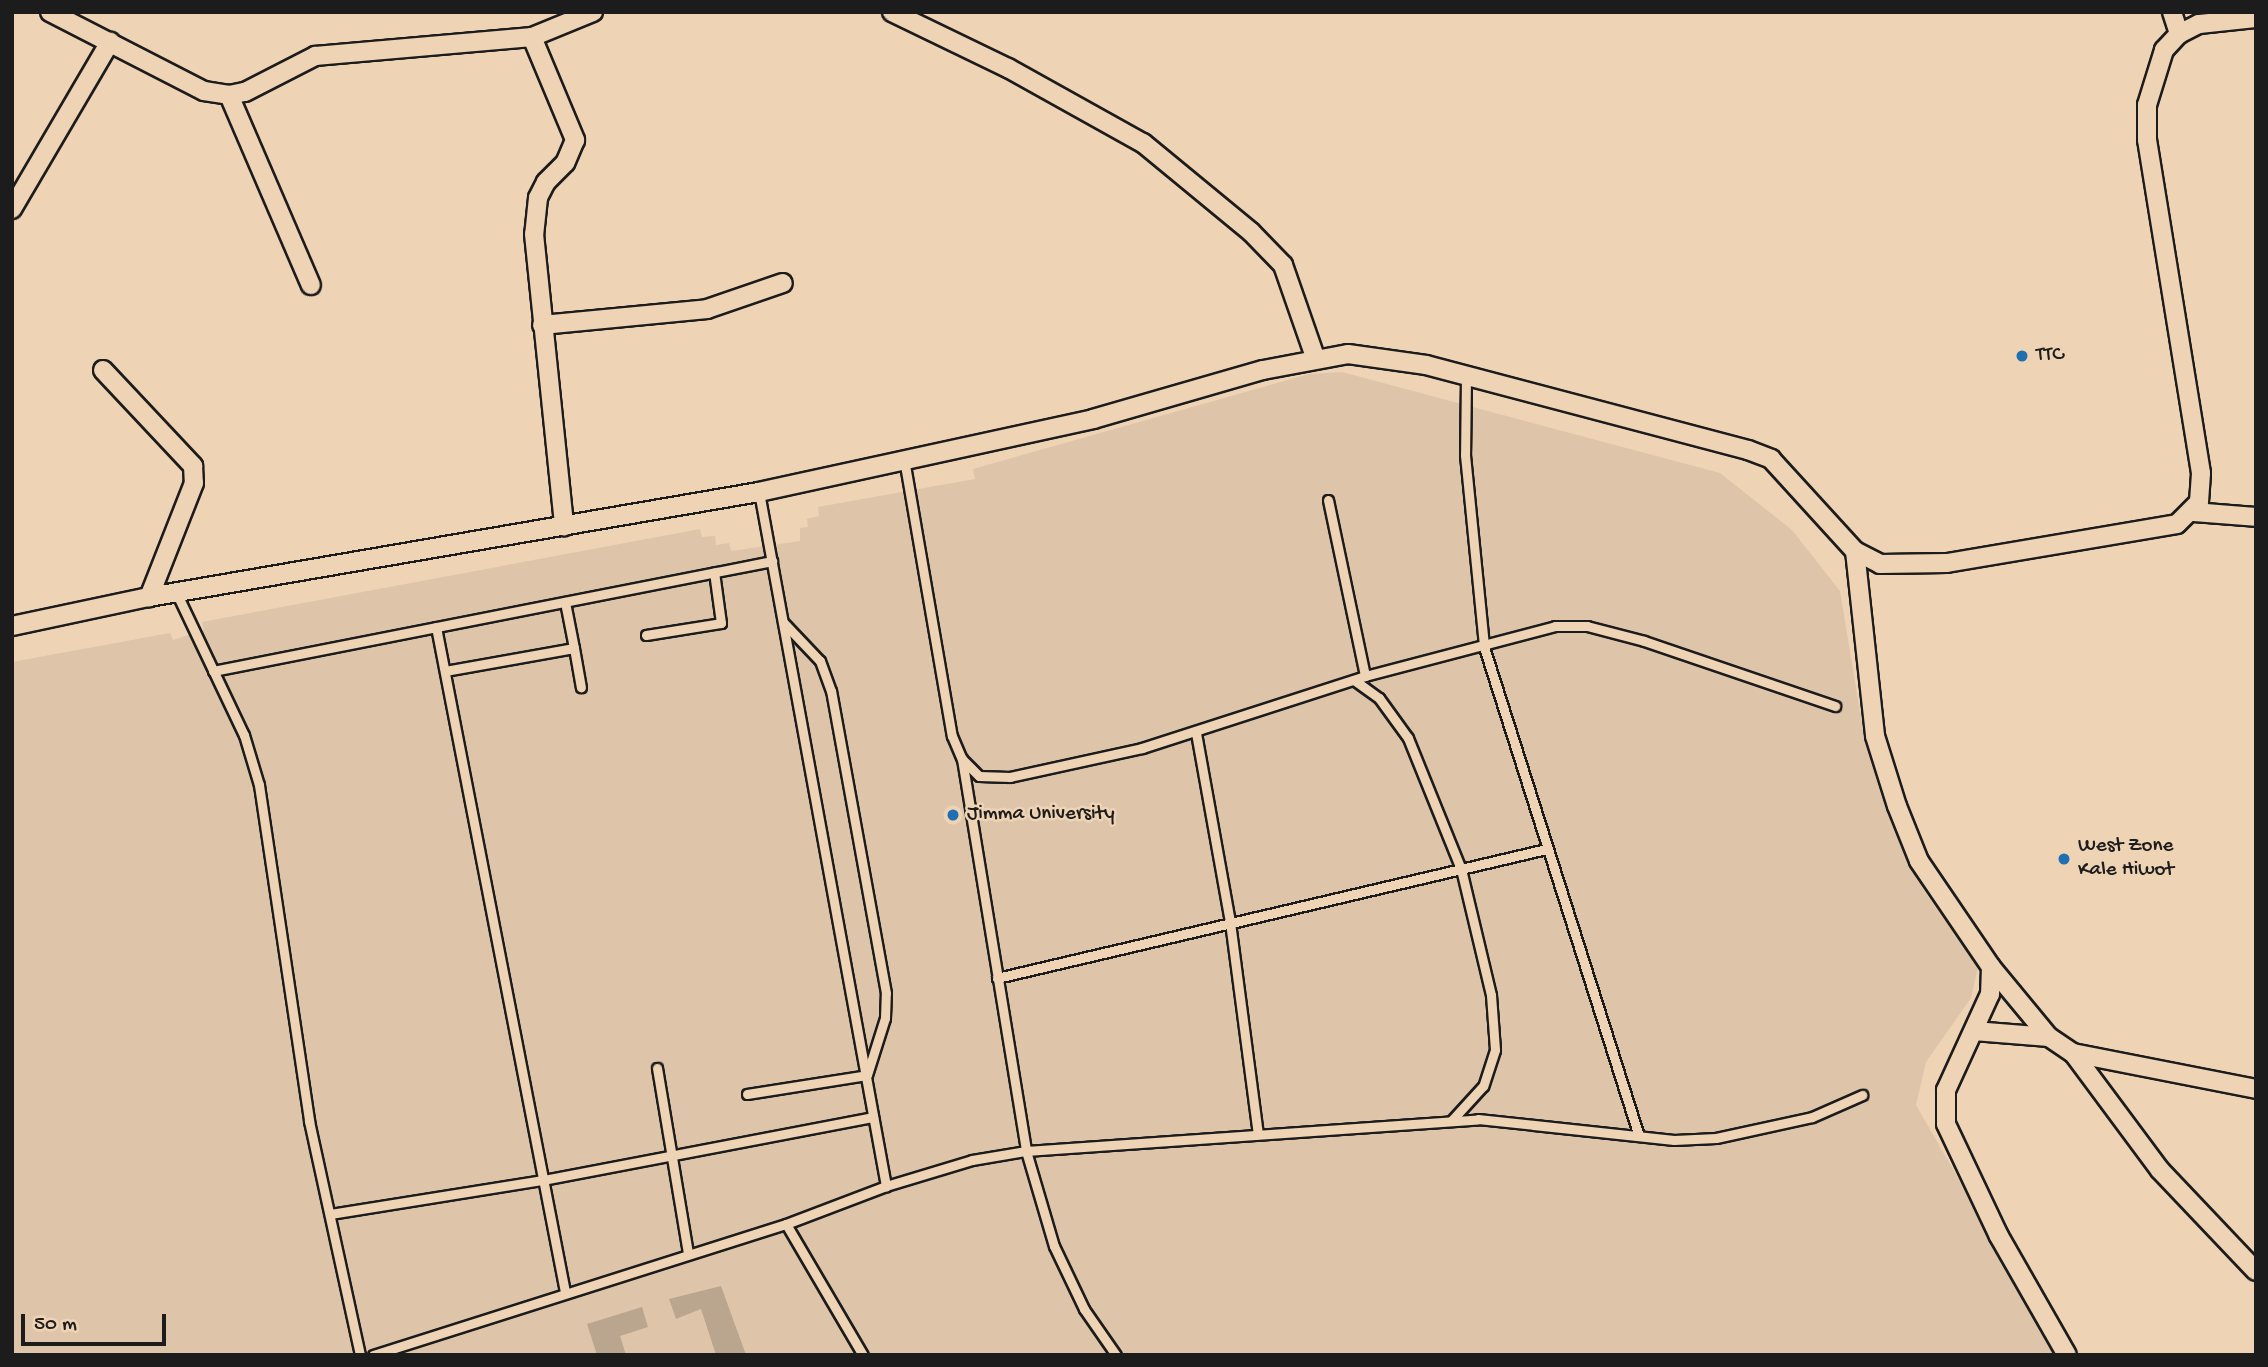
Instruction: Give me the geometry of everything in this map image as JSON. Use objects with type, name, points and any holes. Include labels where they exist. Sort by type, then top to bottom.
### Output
[{"type":"street","points":[[50,12],[204,91],[229,95],[245,92],[315,56],[532,37],[593,12]]},
{"type":"street","points":[[892,12],[1143,143],[1251,232],[1283,265],[1315,357]]},
{"type":"street","points":[[2172,12],[2179,34]]},
{"type":"street","points":[[12,626],[149,597],[759,492],[904,457],[1093,419],[1315,357],[1375,355],[1771,459],[1854,551],[1880,564],[1947,563],[2177,523],[2193,512],[2199,502],[2201,473],[2147,140],[2147,105],[2154,75],[2164,50],[2179,34],[2199,24],[2256,18]]},
{"type":"street","points":[[532,37],[575,140],[572,152],[538,198],[534,234],[564,526]]},
{"type":"street","points":[[12,209],[110,42]]},
{"type":"street","points":[[229,95],[311,285]]},
{"type":"street","points":[[542,325],[706,309],[783,283]]},
{"type":"street","points":[[103,370],[194,466],[194,483],[149,597]]},
{"type":"street","points":[[2193,512],[2256,517]]},
{"type":"street","points":[[1854,551],[1875,736],[1919,861],[1991,967],[2049,1037],[2073,1053],[2160,1170],[2256,1271]]},
{"type":"street","points":[[1991,967],[1990,994],[1946,1090],[1946,1124],[1999,1236],[2067,1355]]},
{"type":"street","points":[[1974,1031],[2049,1037]]},
{"type":"street","points":[[2073,1053],[2256,1089]]},
{"type":"lane","points":[[1466,377],[1465,454],[1484,647],[1638,1133]]},
{"type":"lane","points":[[904,457],[952,736],[962,759],[1026,1151],[1054,1246],[1084,1309],[1116,1355]]},
{"type":"lane","points":[[759,492],[886,1186]]},
{"type":"lane","points":[[1328,500],[1364,676]]},
{"type":"lane","points":[[213,671],[772,561]]},
{"type":"lane","points":[[646,635],[721,623],[714,572]]},
{"type":"lane","points":[[176,593],[244,735],[259,785],[309,1121],[360,1355]]},
{"type":"lane","points":[[565,601],[581,688]]},
{"type":"lane","points":[[783,622],[820,661],[831,691],[886,993],[886,1018],[867,1075]]},
{"type":"lane","points":[[962,759],[979,776],[1010,777],[1196,733],[1364,676],[1484,647],[1555,626],[1587,626],[1703,659],[1835,706]]},
{"type":"lane","points":[[436,627],[565,1292]]},
{"type":"lane","points":[[445,671],[573,648]]},
{"type":"lane","points":[[1354,680],[1398,720],[1461,869],[1491,995],[1495,1050],[1483,1086],[1451,1121]]},
{"type":"lane","points":[[1196,733],[1230,922],[1258,1134]]},
{"type":"lane","points":[[997,978],[1546,849]]},
{"type":"lane","points":[[657,1068],[688,1254]]},
{"type":"lane","points":[[747,1094],[867,1075]]},
{"type":"lane","points":[[373,1355],[786,1224],[886,1186],[972,1160],[1026,1151],[1478,1119],[1638,1133],[1675,1140],[1716,1138],[1812,1117],[1862,1095]]},
{"type":"lane","points":[[330,1214],[543,1180],[873,1117]]},
{"type":"lane","points":[[786,1224],[863,1355]]},
{"type":"shaded area","name":"Jimma University","points":[[1342,372],[1720,473],[1792,530],[1840,591],[1865,742],[1922,888],[1978,967],[1971,998],[1926,1062],[1916,1105],[2060,1355],[12,1355],[12,662],[170,633],[173,640],[204,630],[202,622],[700,529],[702,537],[715,536],[716,545],[729,543],[731,551],[800,541],[800,528],[808,527],[807,519],[819,516],[818,507],[975,479],[973,469],[1309,374]]},
{"type":"building","points":[[721,1286],[746,1355],[716,1355],[701,1309],[676,1319],[669,1299]]},
{"type":"building","points":[[642,1307],[648,1327],[620,1336],[626,1355],[597,1355],[587,1324]]},
{"type":"place","name":"TTC","points":[[2022,356]]},
{"type":"place","name":"Jimma University","points":[[953,815]]},
{"type":"place","name":"West Zone Kale Hiwot","points":[[2064,859]]}]
